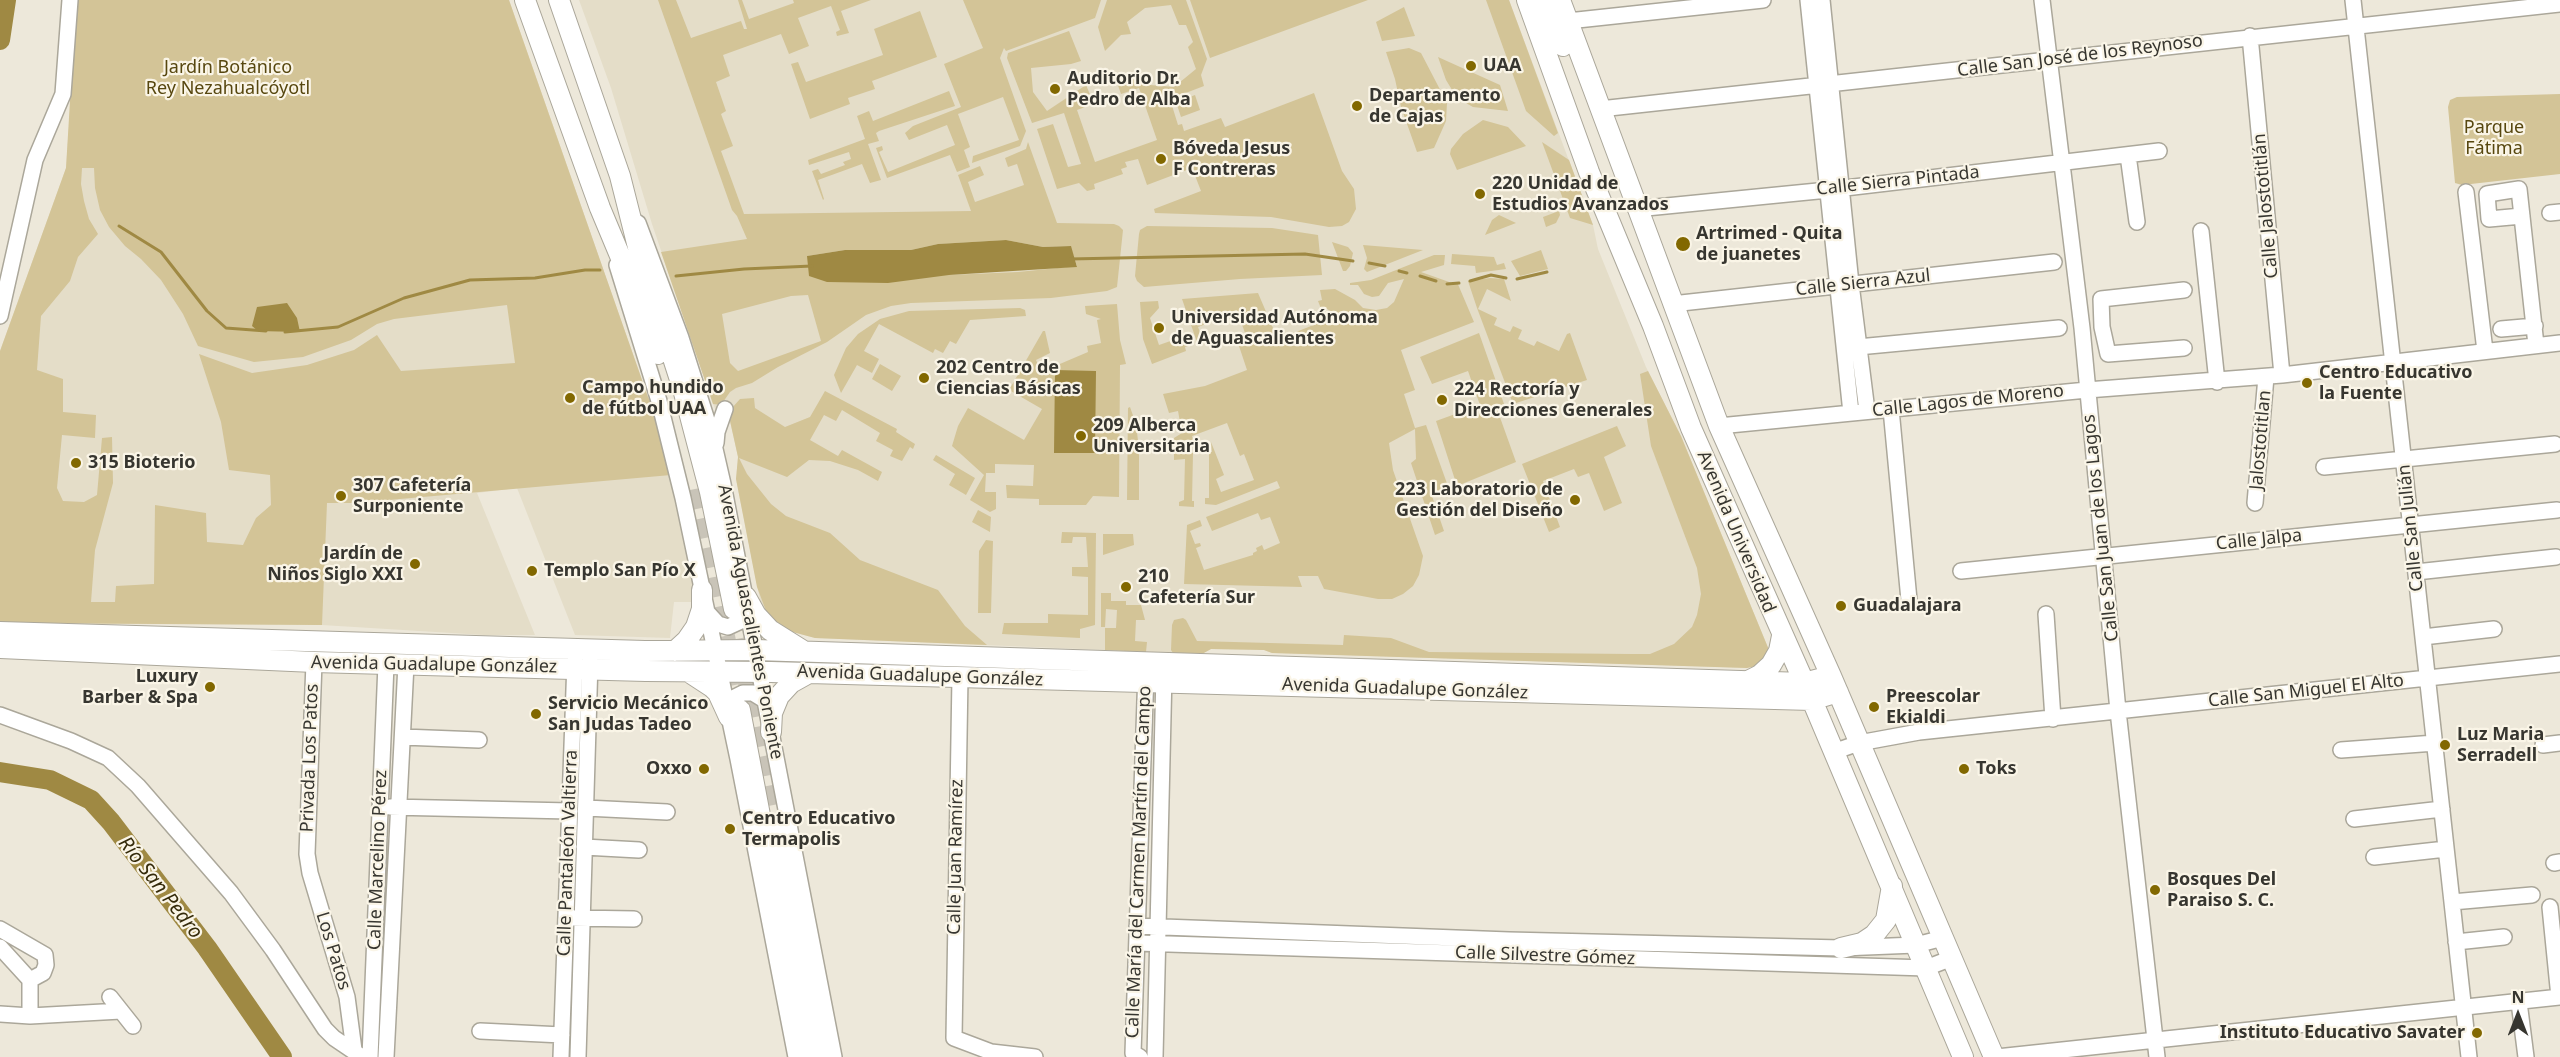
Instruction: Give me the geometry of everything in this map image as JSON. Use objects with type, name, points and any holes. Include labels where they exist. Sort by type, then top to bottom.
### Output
[{"type":"main road","name":"Avenida Aguascalientes Poniente","points":[[525,0],[608,230],[637,295],[658,354],[695,489]]},
{"type":"main road","name":"Avenida Aguascalientes Poniente","points":[[559,0],[626,198],[641,259],[696,438],[742,604]]},
{"type":"main road","name":"Avenida Universidad","points":[[1527,0],[1589,172],[1653,326],[1691,428],[1892,886],[1963,1057]]},
{"type":"main road","points":[[1546,0],[1566,54],[1583,60]]},
{"type":"main road","name":"Avenida Universidad","points":[[1560,0],[1636,209],[1719,426],[1835,684],[1995,1057]]},
{"type":"main road","points":[[1653,326],[1667,343],[1697,417],[1706,424],[1719,426]]},
{"type":"main road","points":[[675,651],[696,627],[702,609],[702,590]]},
{"type":"main road","points":[[742,604],[785,642],[804,651]]},
{"type":"main road","name":"Avenida Guadalupe González","points":[[0,632],[583,659],[686,671],[960,677],[1155,672]]},
{"type":"main road","points":[[1746,681],[1760,675],[1771,665],[1779,651],[1782,636]]},
{"type":"main road","name":"Avenida Guadalupe González","points":[[0,648],[386,664],[583,659],[675,651],[755,650],[1155,672],[1808,692],[1835,684]]},
{"type":"main road","points":[[686,671],[712,687],[732,712]]},
{"type":"main road","points":[[771,732],[772,713],[779,696],[791,683],[810,673]]},
{"type":"main road","name":"Avenida Guadalupe González","points":[[1693,688],[1746,681],[1808,692]]},
{"type":"main road","name":"Avenida Aguascalientes Poniente","points":[[732,712],[806,1057]]},
{"type":"main road","points":[[776,829],[823,1057]]},
{"type":"main road","points":[[1841,948],[1862,943],[1874,935],[1886,920],[1892,886]]},
{"type":"street","points":[[0,316],[35,160],[63,94],[70,0]]},
{"type":"street","points":[[1568,21],[1763,0]]},
{"type":"street","points":[[1808,0],[1823,86],[1844,285],[1851,413]]},
{"type":"street","points":[[1822,0],[1823,86]]},
{"type":"street","name":"Calle San Juan de los Lagos","points":[[2042,0],[2082,328],[2118,711],[2157,1057]]},
{"type":"street","name":"Calle San Julián","points":[[2353,0],[2469,1057]]},
{"type":"street","name":"Calle San José de los Reynoso","points":[[1600,109],[1823,86],[2250,36],[2560,4]]},
{"type":"street","name":"Calle Jalostotitlán","points":[[2250,36],[2282,375]]},
{"type":"street","name":"Calle Sierra Pintada","points":[[1636,209],[1834,189],[2160,151]]},
{"type":"street","points":[[2128,155],[2137,222]]},
{"type":"street","points":[[2466,192],[2485,351]]},
{"type":"street","name":"Avenida Aguascalientes Poniente","points":[[626,198],[662,284],[716,452],[742,604],[760,671],[834,1057]]},
{"type":"street","points":[[2522,216],[2536,345]]},
{"type":"street","name":"Avenida Aguascalientes Poniente","points":[[608,230],[622,288],[658,401],[720,671],[732,712],[796,1057]]},
{"type":"street","points":[[2201,231],[2217,382]]},
{"type":"street","name":"Calle Sierra Azul","points":[[1672,304],[2054,262]]},
{"type":"street","points":[[1844,285],[1858,347],[1867,411]]},
{"type":"street","points":[[2184,290],[2101,299],[2108,354],[2184,348]]},
{"type":"street","points":[[2501,329],[2535,326]]},
{"type":"street","points":[[1858,347],[2060,328]]},
{"type":"street","points":[[2082,328],[2104,335]]},
{"type":"street","points":[[2083,344],[2104,335]]},
{"type":"street","name":"Calle Lagos de Moreno","points":[[1719,426],[2087,390],[2217,382],[2560,343]]},
{"type":"street","name":"Jalostotitlan","points":[[2255,503],[2266,377]]},
{"type":"street","points":[[1892,409],[1909,600]]},
{"type":"street","points":[[716,452],[717,432],[725,410]]},
{"type":"street","points":[[2324,467],[2555,444]]},
{"type":"street","name":"Calle Jalpa","points":[[1961,571],[2557,510]]},
{"type":"street","points":[[2416,572],[2556,557]]},
{"type":"street","points":[[708,614],[718,624],[728,627],[741,621],[742,604]]},
{"type":"street","points":[[2046,614],[2053,718]]},
{"type":"street","points":[[2423,637],[2494,629]]},
{"type":"street","name":"Calle Pantaleón Valtierra","points":[[578,1057],[586,808],[583,659]]},
{"type":"street","name":"Calle Pantaleón Valtierra","points":[[561,1057],[570,811],[583,659]]},
{"type":"street","name":"Privada Los Patos","points":[[307,854],[314,662]]},
{"type":"street","name":"Calle Marcelino Pérez","points":[[370,1057],[386,664]]},
{"type":"street","name":"Calle Marcelino Pérez","points":[[386,1057],[406,664]]},
{"type":"street","name":"Calle San Miguel El Alto","points":[[1833,752],[1859,743],[1919,732],[2560,664]]},
{"type":"street","name":"Calle María del Carmen Martín del Campo","points":[[1140,1057],[1133,1053],[1137,926],[1155,672]]},
{"type":"street","name":"Calle María del Carmen Martín del Campo","points":[[1155,672],[1158,927],[1155,1057]]},
{"type":"street","name":"Calle Juan Ramírez","points":[[960,677],[954,1038],[991,1052],[1035,1057]]},
{"type":"street","points":[[732,712],[733,698],[742,693],[753,693],[766,701]]},
{"type":"street","points":[[0,715],[71,741],[108,759],[138,786],[231,893],[273,950],[325,1029],[334,1038],[358,1053]]},
{"type":"street","points":[[403,737],[479,740]]},
{"type":"street","points":[[2341,750],[2434,743]]},
{"type":"street","points":[[2543,745],[2560,743]]},
{"type":"street","points":[[380,807],[570,811]]},
{"type":"street","points":[[586,808],[667,812]]},
{"type":"street","points":[[2354,819],[2442,809]]},
{"type":"street","points":[[584,848],[639,850]]},
{"type":"street","points":[[2374,857],[2446,849]]},
{"type":"street","name":"Los Patos","points":[[307,854],[310,873],[347,997],[358,1053]]},
{"type":"street","points":[[2452,902],[2532,895]]},
{"type":"street","points":[[1995,1057],[2560,997],[2550,907]]},
{"type":"street","points":[[566,918],[634,919]]},
{"type":"street","name":"Calle Silvestre Gómez","points":[[1137,926],[1509,940],[1841,948],[1916,945],[1943,938]]},
{"type":"street","points":[[0,929],[45,955],[46,965],[43,973],[30,980]]},
{"type":"street","points":[[1275,947],[1276,931]]},
{"type":"street","points":[[2456,942],[2504,937]]},
{"type":"street","name":"Calle Silvestre Gómez","points":[[1137,943],[1926,968],[1952,958]]},
{"type":"street","points":[[0,947],[30,980],[30,1016]]},
{"type":"street","points":[[110,997],[133,1026]]},
{"type":"street","points":[[2519,1002],[2526,1057]]},
{"type":"street","points":[[0,1014],[30,1016],[121,1011]]},
{"type":"street","points":[[480,1031],[562,1035]]},
{"type":"shaded area","points":[[509,0],[648,397],[661,423],[695,590],[694,602],[674,602],[670,638],[575,635],[517,488],[477,493],[535,635],[484,635],[322,625],[0,623],[0,351],[66,168],[71,97]]},
{"type":"shaded area","name":"Universidad Autónoma de Aguascalientes","points":[[579,0],[1509,0],[1593,225],[1598,249],[1646,367],[1681,436],[1769,650],[1747,668],[1272,653],[1264,650],[1211,649],[1202,654],[815,638],[789,631],[766,611],[760,600],[736,479],[738,457],[730,421],[717,413],[713,404],[652,224],[611,88]]},
{"type":"shaded area","points":[[1006,240],[1043,247],[1071,246],[1077,267],[949,275],[888,283],[827,282],[809,276],[807,256],[845,250],[911,250],[938,244]]},
{"type":"shaded area","points":[[287,303],[297,318],[300,332],[258,331],[252,326],[257,307]]},
{"type":"shaded area","points":[[1055,370],[1096,371],[1095,453],[1054,453]]},
{"type":"green space","name":"Jardín Botánico Rey Nezahualcóyotl","points":[[76,0],[509,0],[648,397],[661,423],[671,475],[355,503],[327,503],[322,625],[0,623],[0,351],[66,168]],"holes":[[[82,168],[94,168],[95,188],[100,210],[109,227],[125,246],[161,280],[183,314],[198,346],[254,362],[303,357],[351,340],[377,324],[394,319],[507,305],[515,363],[401,371],[377,335],[354,350],[307,365],[252,373],[199,354],[221,422],[229,470],[270,475],[271,505],[256,518],[243,545],[207,542],[206,513],[155,505],[154,584],[116,586],[115,602],[91,602],[95,550],[113,483],[112,437],[102,438],[97,495],[84,502],[63,501],[57,488],[62,435],[95,438],[96,415],[63,412],[63,379],[37,370],[41,316],[70,281],[78,257],[98,234],[89,219],[81,184]]]},
{"type":"green space","points":[[658,0],[676,0],[691,38],[741,21],[744,29],[747,29],[738,0],[742,0],[749,19],[794,3],[793,0],[871,0],[841,11],[849,33],[837,36],[836,32],[840,30],[831,6],[798,18],[809,46],[789,54],[781,34],[723,55],[730,76],[716,82],[726,111],[721,114],[733,146],[721,151],[744,214],[971,211],[958,175],[980,166],[984,175],[968,182],[975,202],[1024,185],[1017,164],[1008,167],[1005,158],[1026,149],[1028,142],[1057,223],[1114,224],[1123,230],[1117,287],[1107,291],[1051,298],[911,303],[891,306],[866,315],[827,342],[752,383],[736,388],[730,392],[721,405],[713,404],[661,252],[747,239],[732,210]],"holes":[[[1006,240],[1043,247],[1070,246],[1077,266],[1018,272],[949,275],[807,256],[845,250],[911,250],[938,244]],[[808,295],[821,341],[738,371],[730,363],[722,314],[791,296]]]},
{"type":"green space","points":[[963,0],[1101,0],[1095,18],[1006,51],[1004,48],[1000,58],[1026,131],[1020,146],[972,163],[973,156],[1019,140],[1003,97],[958,114],[970,147],[964,150],[970,167],[957,172],[950,155],[887,178],[876,148],[882,146],[883,150],[879,152],[888,172],[955,145],[947,125],[909,140],[905,133],[913,126],[961,107],[944,64],[983,48]]},
{"type":"green space","points":[[1107,0],[1186,0],[1207,59],[1201,75],[1204,86],[1170,99],[1178,125],[1182,124],[1184,131],[1221,118],[1225,127],[1314,93],[1342,171],[1354,189],[1356,209],[1349,222],[1342,226],[1329,227],[1271,217],[1155,213],[1154,209],[1201,191],[1192,168],[1147,185],[1138,159],[1125,162],[1127,167],[1121,169],[1123,174],[1094,184],[1095,189],[1087,191],[1079,183],[1057,189],[1037,129],[1053,124],[1068,167],[1081,164],[1064,113],[1032,123],[1007,58],[1008,53],[1069,31],[1081,61],[1031,68],[1033,92],[1047,111],[1086,85],[1094,104],[1077,110],[1095,162],[1157,140],[1139,88],[1121,94],[1114,74],[1135,80],[1145,75],[1150,85],[1174,87],[1196,69],[1188,47],[1193,42],[1186,25],[1179,25],[1171,5],[1145,8],[1127,22],[1131,34],[1121,35],[1105,51],[1098,27]]},
{"type":"green space","points":[[1190,0],[1368,0],[1210,58]]},
{"type":"green space","points":[[1486,0],[1509,0],[1558,133],[1554,136],[1526,111]]},
{"type":"green space","points":[[1404,7],[1415,36],[1382,41],[1376,22]]},
{"type":"green space","points":[[920,11],[937,57],[872,81],[875,89],[848,98],[850,104],[810,119],[791,64],[798,62],[806,82],[883,55],[874,29]]},
{"type":"green space","points":[[1409,48],[1421,53],[1447,103],[1446,121],[1434,148],[1417,152],[1401,107],[1386,52]]},
{"type":"green space","points":[[1438,57],[1500,85],[1508,111],[1473,107],[1457,98],[1446,80]]},
{"type":"green space","points":[[949,91],[955,106],[876,133],[879,141],[868,144],[881,180],[870,183],[862,164],[818,180],[823,200],[812,171],[818,169],[821,174],[845,165],[843,162],[851,159],[849,152],[809,165],[808,160],[865,139],[857,116],[869,111],[873,121]]},
{"type":"green space","name":"Parque Fátima","points":[[2560,94],[2560,174],[2462,185],[2455,183],[2448,107],[2450,100],[2457,97]]},
{"type":"green space","points":[[1195,95],[1200,110],[1181,117],[1176,102]]},
{"type":"green space","points":[[1483,120],[1508,127],[1526,146],[1457,170],[1450,154],[1451,149],[1463,134]]},
{"type":"green space","points":[[1542,142],[1569,160],[1593,225],[1570,218]]},
{"type":"green space","points":[[1559,211],[1560,215],[1556,223],[1546,227],[1543,217]]},
{"type":"green space","points":[[1499,215],[1516,223],[1485,235],[1492,220]]},
{"type":"green space","points":[[1147,226],[1272,228],[1318,235],[1322,275],[1144,287],[1135,276],[1139,234],[1140,230]]},
{"type":"green space","points":[[1332,242],[1348,247],[1353,253],[1350,266],[1346,271],[1343,271]]},
{"type":"green space","points":[[1363,245],[1423,250],[1367,272],[1364,269],[1367,258]]},
{"type":"green space","points":[[1541,250],[1548,269],[1520,276],[1511,261]]},
{"type":"green space","points":[[1452,254],[1494,257],[1497,265],[1504,263],[1506,269],[1476,273],[1475,266],[1451,264]]},
{"type":"green space","points":[[1434,255],[1445,255],[1444,265],[1421,272],[1452,283],[1457,282],[1474,322],[1401,350],[1415,390],[1404,394],[1415,428],[1426,425],[1449,489],[1432,496],[1444,531],[1435,535],[1411,463],[1416,459],[1415,429],[1389,443],[1393,470],[1423,556],[1419,575],[1413,586],[1392,599],[1378,599],[1324,589],[1318,576],[1298,576],[1302,587],[1184,584],[1187,525],[1200,520],[1202,526],[1190,531],[1195,544],[1200,543],[1201,546],[1196,548],[1204,570],[1253,555],[1257,551],[1256,548],[1262,545],[1264,550],[1280,543],[1270,517],[1261,520],[1258,513],[1212,531],[1206,517],[1280,488],[1277,481],[1216,505],[1205,504],[1205,498],[1209,498],[1211,442],[1224,475],[1216,479],[1221,492],[1254,480],[1244,454],[1240,456],[1227,423],[1192,436],[1193,440],[1184,440],[1183,452],[1193,453],[1192,501],[1194,501],[1194,507],[1179,506],[1179,502],[1184,500],[1185,459],[1174,460],[1174,438],[1182,433],[1178,411],[1169,413],[1163,394],[1205,386],[1247,370],[1237,340],[1246,336],[1237,310],[1210,319],[1211,322],[1198,327],[1204,343],[1198,345],[1182,299],[1258,293],[1273,328],[1276,328],[1281,338],[1331,318],[1328,309],[1322,311],[1318,301],[1322,300],[1320,290],[1335,289],[1355,300],[1363,308],[1376,310],[1387,308],[1394,302],[1404,279],[1388,283],[1379,296],[1372,297],[1364,294],[1358,285],[1350,285],[1350,283],[1371,280]]},
{"type":"green space","points":[[1504,279],[1511,301],[1487,289],[1478,309],[1497,318],[1494,325],[1510,332],[1513,326],[1522,330],[1518,339],[1534,346],[1537,341],[1559,351],[1567,334],[1570,333],[1587,380],[1513,404],[1477,308],[1468,281]]},
{"type":"green space","points":[[1158,301],[1159,308],[1150,318],[1159,345],[1185,336],[1188,346],[1185,347],[1186,351],[1152,364],[1143,339],[1140,302]]},
{"type":"green space","points":[[1117,304],[1120,340],[1126,364],[1120,365],[1119,497],[1093,496],[1086,505],[1039,505],[1039,499],[1007,498],[1006,485],[1033,486],[1034,465],[995,464],[995,473],[986,473],[985,492],[996,492],[996,509],[990,512],[970,500],[984,475],[952,446],[958,426],[968,408],[1024,440],[1042,409],[1009,390],[1043,331],[1045,331],[1050,353],[1036,360],[1041,372],[1088,352],[1087,346],[1101,343],[1097,320],[1101,319],[1086,314],[1085,306]]},
{"type":"green space","points":[[1020,308],[1025,310],[1026,316],[970,320],[956,344],[950,341],[943,353],[935,349],[933,353],[879,324],[864,351],[879,359],[872,373],[857,365],[841,393],[834,375],[846,348],[858,334],[880,319],[909,311]]},
{"type":"green space","points":[[1479,333],[1504,404],[1497,406],[1497,409],[1516,462],[1457,486],[1436,421],[1480,405],[1468,371],[1432,384],[1420,357]]},
{"type":"green space","points":[[880,364],[901,376],[892,391],[872,379]]},
{"type":"green space","points":[[1648,371],[1681,436],[1769,650],[1768,657],[1757,666],[1747,668],[1272,653],[1264,650],[1211,649],[1202,654],[1173,653],[1171,650],[1172,625],[1174,620],[1183,618],[1197,641],[1343,645],[1344,635],[1391,638],[1429,652],[1631,654],[1650,654],[1674,644],[1692,627],[1701,594],[1697,568],[1651,446],[1640,374]]},
{"type":"green space","points":[[825,391],[897,429],[896,432],[915,444],[913,449],[910,447],[902,461],[890,456],[893,450],[876,441],[880,433],[842,410],[836,421],[824,415],[810,440],[838,456],[842,450],[882,472],[878,481],[858,470],[830,461],[809,460],[787,477],[739,458],[747,474],[771,504],[786,516],[830,533],[860,560],[938,590],[965,626],[987,645],[815,638],[789,631],[766,611],[757,587],[736,479],[738,457],[730,421],[732,408],[740,399],[754,398],[755,408],[785,427],[810,417]]},
{"type":"green space","points":[[1130,407],[1136,424],[1139,449],[1139,500],[1127,500],[1128,408]]},
{"type":"green space","points":[[1617,426],[1626,446],[1604,457],[1622,503],[1604,511],[1589,473],[1578,477],[1574,469],[1543,481],[1560,527],[1549,532],[1522,464]]},
{"type":"green space","points":[[936,455],[975,478],[966,495],[949,485],[955,474],[933,460]]},
{"type":"green space","points":[[978,510],[991,517],[990,532],[972,522]]},
{"type":"green space","points":[[1062,532],[1096,533],[1095,625],[1080,629],[1080,638],[1002,634],[1004,623],[1048,623],[1048,614],[1088,615],[1088,577],[1072,576],[1072,567],[1088,567],[1086,537],[1073,537],[1072,543],[1061,543]]},
{"type":"green space","points":[[1103,534],[1133,534],[1134,545],[1103,555]]},
{"type":"green space","points":[[986,540],[993,541],[991,613],[978,613],[979,551]]},
{"type":"green space","points":[[1101,593],[1111,593],[1111,601],[1126,601],[1126,605],[1141,605],[1145,620],[1136,620],[1135,641],[1147,642],[1146,652],[1105,650],[1105,628],[1116,628],[1117,610],[1106,609],[1105,627],[1101,627]]},
{"type":"waterway","name":"Río San Pedro","points":[[0,40],[6,0]]},
{"type":"waterway","points":[[119,226],[161,252],[207,311],[226,328],[266,331]]},
{"type":"waterway","points":[[1070,259],[1305,254],[1353,261]]},
{"type":"waterway","points":[[1369,263],[1385,266]]},
{"type":"waterway","points":[[676,276],[744,269],[812,266]]},
{"type":"waterway","points":[[285,332],[338,327],[404,298],[470,280],[535,278],[585,270],[600,270]]},
{"type":"waterway","points":[[1399,271],[1407,273]]},
{"type":"waterway","points":[[1517,279],[1547,272]]},
{"type":"waterway","points":[[1470,281],[1491,275],[1506,278]]},
{"type":"waterway","points":[[1420,276],[1436,281]]},
{"type":"waterway","points":[[1447,284],[1459,283]]},
{"type":"waterway","name":"Río San Pedro","points":[[0,772],[50,780],[91,800],[111,822],[207,948],[282,1057]]},
{"type":"tunnel","points":[[695,489],[740,710]]},
{"type":"tunnel","points":[[734,609],[776,829]]},
{"type":"place","name":"UAA","points":[[1471,66]]},
{"type":"place","name":"Auditorio Dr. Pedro de Alba","points":[[1055,89]]},
{"type":"place","name":"Departamento de Cajas","points":[[1357,106]]},
{"type":"place","name":"Bóveda Jesus F Contreras","points":[[1161,159]]},
{"type":"place","name":"220 Unidad de Estudios Avanzados","points":[[1480,194]]},
{"type":"place","name":"Artrimed - Quita de juanetes","points":[[1683,244]]},
{"type":"place","name":"Universidad Autónoma de Aguascalientes","points":[[1159,328]]},
{"type":"place","name":"202 Centro de Ciencias Básicas","points":[[924,378]]},
{"type":"place","name":"Centro Educativo la Fuente","points":[[2307,383]]},
{"type":"place","name":"Campo hundido de fútbol UAA","points":[[570,398]]},
{"type":"place","name":"224 Rectoría y Direcciones Generales","points":[[1442,400]]},
{"type":"place","name":"209 Alberca Universitaria","points":[[1081,436]]},
{"type":"place","name":"315 Bioterio","points":[[76,463]]},
{"type":"place","name":"307 Cafetería Surponiente","points":[[341,496]]},
{"type":"place","name":"223 Laboratorio de Gestión del Diseño","points":[[1575,500]]},
{"type":"place","name":"Jardín de Niños Siglo XXI","points":[[415,564]]},
{"type":"place","name":"Templo San Pío X","points":[[532,571]]},
{"type":"place","name":"210 Cafetería Sur","points":[[1126,587]]},
{"type":"place","name":"Guadalajara","points":[[1841,606]]},
{"type":"place","name":"Luxury Barber & Spa","points":[[210,687]]},
{"type":"place","name":"Preescolar Ekialdi","points":[[1874,707]]},
{"type":"place","name":"Servicio Mecánico San Judas Tadeo","points":[[536,714]]},
{"type":"place","name":"Luz Maria Serradell","points":[[2445,745]]},
{"type":"place","name":"Oxxo","points":[[704,769]]},
{"type":"place","name":"Toks","points":[[1964,769]]},
{"type":"place","name":"Centro Educativo Termapolis","points":[[730,829]]},
{"type":"place","name":"Bosques Del Paraiso S. C.","points":[[2155,890]]},
{"type":"place","name":"Instituto Educativo Savater","points":[[2477,1033]]}]
